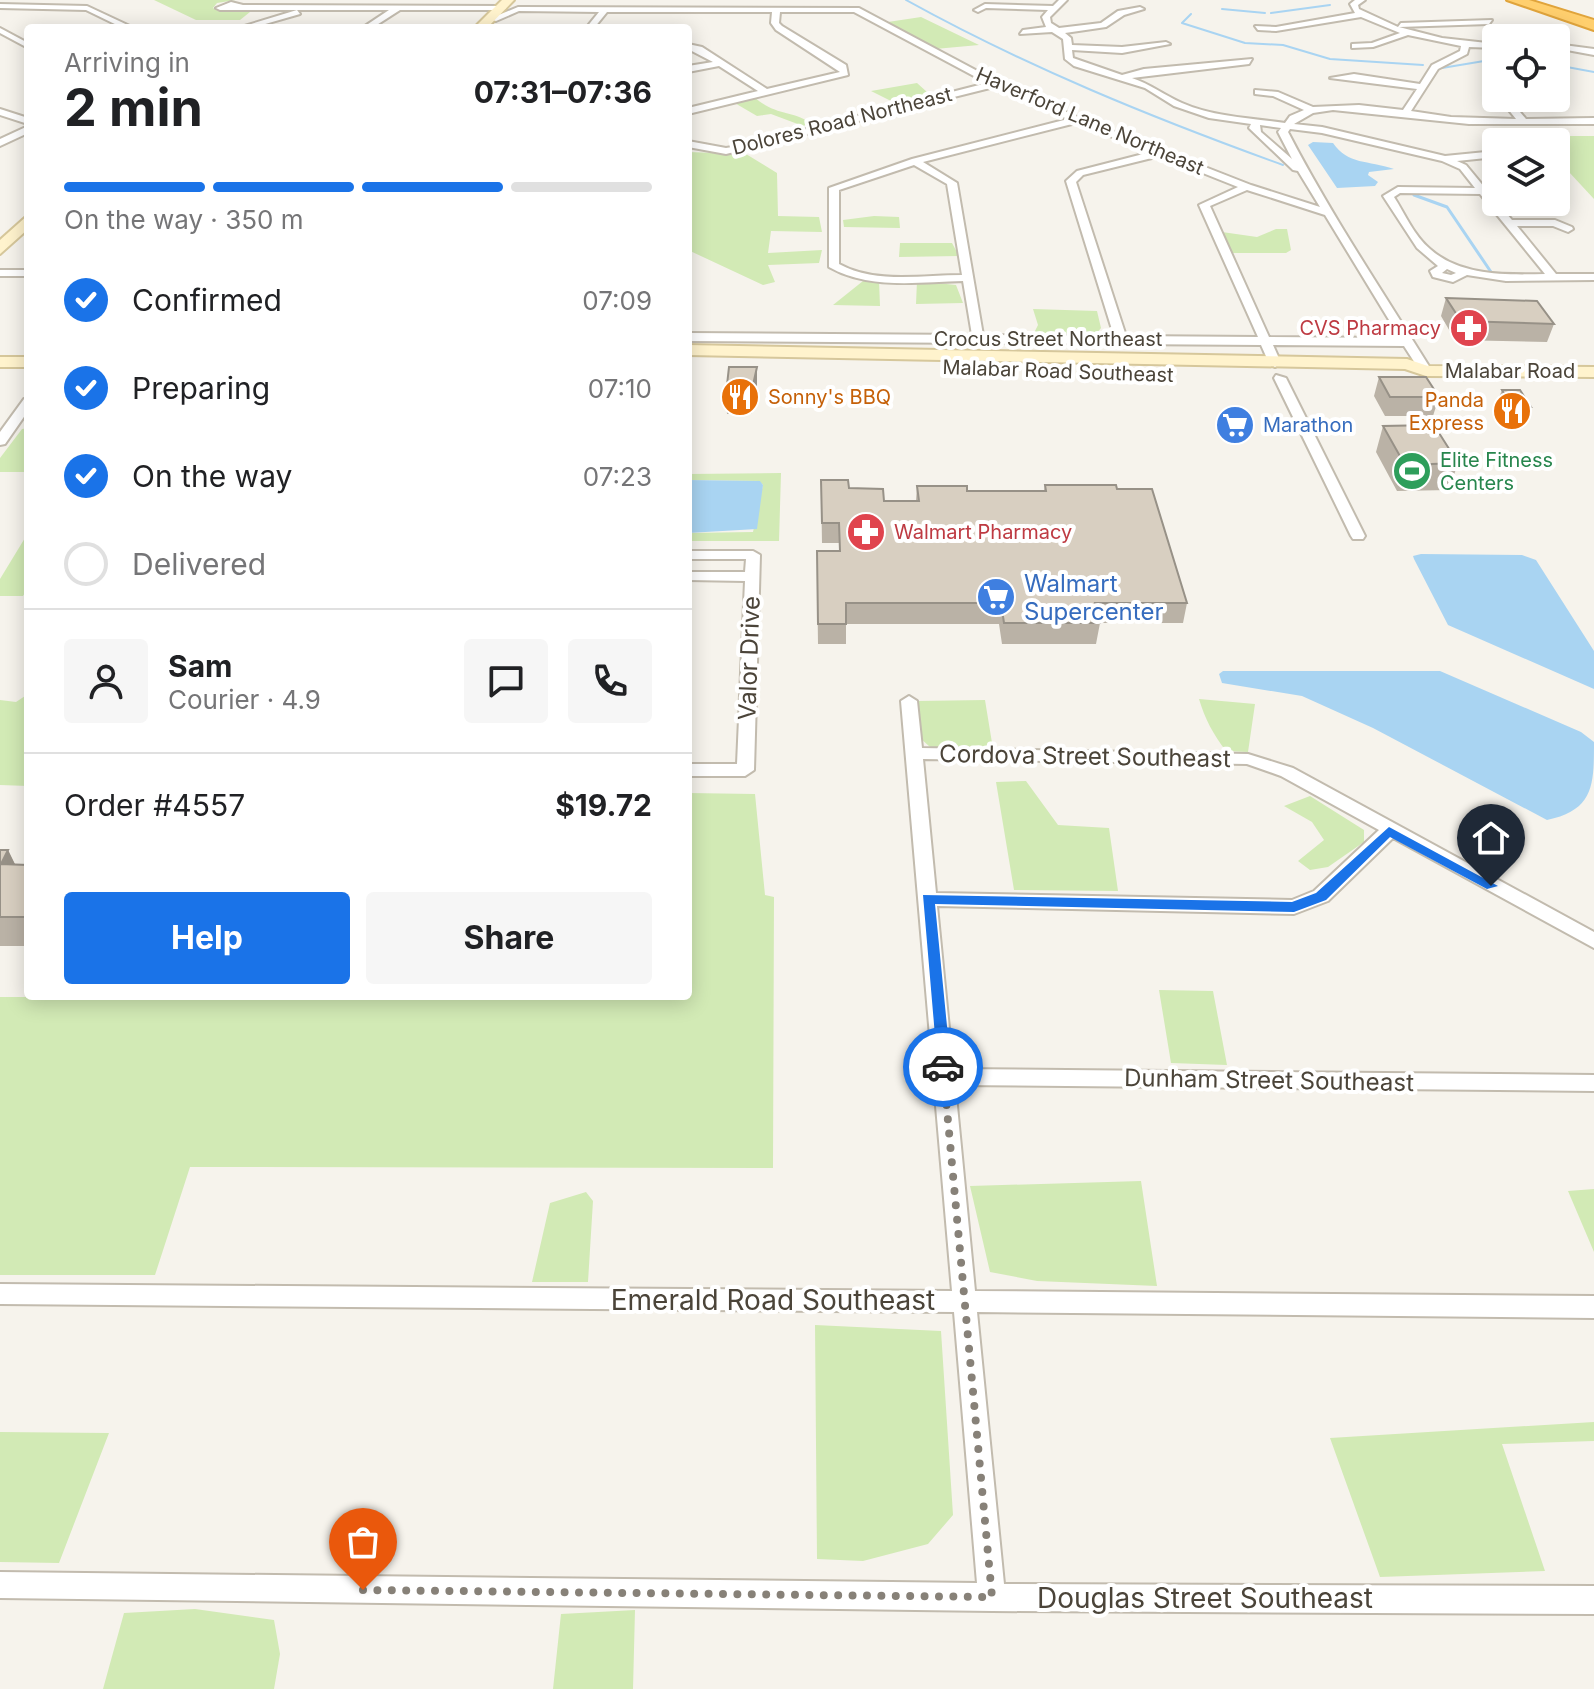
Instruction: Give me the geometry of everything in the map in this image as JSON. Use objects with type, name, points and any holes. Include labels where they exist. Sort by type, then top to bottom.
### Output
[{"type":"highway","points":[[1514,0],[1594,25]]},
{"type":"highway","points":[[1542,0],[1594,16]]},
{"type":"main road","points":[[486,24],[505,4]]},
{"type":"main road","points":[[0,249],[24,224]]},
{"type":"main road","points":[[0,347],[24,347]]},
{"type":"main road","points":[[692,350],[1208,363],[1278,370]]},
{"type":"main road","points":[[0,362],[24,362]]},
{"type":"main road","name":"Malabar Road Southeast","points":[[692,363],[1169,374],[1278,370],[1418,378],[1426,371]]},
{"type":"main road","points":[[1169,374],[1208,363]]},
{"type":"main road","name":"Malabar Road","points":[[1426,371],[1594,372]]},
{"type":"street","points":[[1063,0],[1046,17],[1067,38],[1069,59],[1148,86],[1189,109],[1256,123],[1322,130],[1445,159],[1463,167],[1482,190]]},
{"type":"street","points":[[1361,0],[1354,4],[1362,14]]},
{"type":"street","points":[[1408,0],[1423,0]]},
{"type":"street","points":[[239,7],[505,4]]},
{"type":"street","points":[[0,6],[92,9],[122,24]]},
{"type":"street","points":[[978,10],[985,6],[1055,8]]},
{"type":"street","points":[[372,24],[399,7]]},
{"type":"street","points":[[258,24],[302,8]]},
{"type":"street","points":[[593,24],[606,8]]},
{"type":"street","points":[[493,19],[518,9],[776,9],[775,23],[779,28],[843,67],[845,73],[692,110]]},
{"type":"street","name":"Haverford Lane Northeast","points":[[776,9],[856,10],[995,84],[1077,120],[1247,187],[1331,214]]},
{"type":"street","points":[[1023,32],[1103,25],[1121,13],[1140,9]]},
{"type":"street","points":[[1258,28],[1276,29],[1362,14],[1409,32],[1465,45],[1482,46]]},
{"type":"street","points":[[1394,26],[1489,22]]},
{"type":"street","points":[[0,30],[24,44]]},
{"type":"street","points":[[1355,46],[1373,45],[1409,32]]},
{"type":"street","points":[[1070,47],[1122,50],[1166,44]]},
{"type":"street","points":[[1405,114],[1435,67],[1464,52],[1465,45]]},
{"type":"street","points":[[692,47],[765,92]]},
{"type":"street","points":[[1570,48],[1594,52]]},
{"type":"street","points":[[1122,78],[1144,72],[1249,61]]},
{"type":"street","points":[[692,68],[719,63]]},
{"type":"street","points":[[1334,78],[1354,77],[1421,87]]},
{"type":"street","name":"Dolores Road Northeast","points":[[692,145],[717,150],[744,148],[995,84]]},
{"type":"street","points":[[1258,92],[1275,94],[1312,110]]},
{"type":"street","points":[[1426,371],[1305,175],[1283,132],[1285,126],[1293,116],[1312,110],[1355,107],[1424,116],[1594,121]]},
{"type":"street","points":[[1389,111],[1401,120],[1424,116]]},
{"type":"street","points":[[0,112],[24,120]]},
{"type":"street","points":[[1515,112],[1522,120]]},
{"type":"street","points":[[968,278],[861,277],[843,272],[833,265],[834,188],[915,161],[1077,120]]},
{"type":"street","points":[[1256,123],[1254,128],[1258,134],[1305,175]]},
{"type":"street","points":[[0,143],[24,131]]},
{"type":"street","points":[[1121,339],[1071,181],[1080,173],[1160,153]]},
{"type":"street","points":[[1445,159],[1456,155],[1482,154]]},
{"type":"street","points":[[915,161],[952,183],[978,338]]},
{"type":"street","points":[[1247,187],[1204,205],[1264,341],[1358,536]]},
{"type":"street","points":[[1482,191],[1398,190],[1388,196],[1427,253],[1447,265],[1436,271],[1437,275],[1453,279],[1466,271],[1498,276],[1594,277]]},
{"type":"street","points":[[1503,216],[1552,276]]},
{"type":"street","points":[[1509,223],[1555,223],[1568,229]]},
{"type":"street","points":[[0,273],[24,273]]},
{"type":"street","name":"Crocus Street Northeast","points":[[692,337],[1409,342]]},
{"type":"street","points":[[0,441],[24,408]]},
{"type":"street","name":"Valor Drive","points":[[692,555],[753,555],[745,770],[692,770]]},
{"type":"street","points":[[692,576],[752,577]]},
{"type":"street","points":[[909,701],[992,1597]]},
{"type":"street","name":"Cordova Street Southeast","points":[[914,753],[1248,759],[1287,772],[1389,831],[1594,941]]},
{"type":"street","points":[[927,899],[1294,907],[1321,896],[1389,831]]},
{"type":"street","name":"Dunham Street Southeast","points":[[944,1077],[1594,1083]]},
{"type":"street","name":"Emerald Road Southeast","points":[[0,1294],[1594,1307]]},
{"type":"street","name":"Douglas Street Southeast","points":[[0,1585],[992,1597],[1594,1600]]},
{"type":"green space","points":[[154,0],[236,0],[217,3],[213,8],[218,11],[250,12],[240,20],[196,20]]},
{"type":"green space","points":[[921,17],[979,45],[935,49],[888,22]]},
{"type":"green space","points":[[917,83],[927,92],[923,99],[899,105],[871,91]]},
{"type":"green space","points":[[755,98],[771,108],[811,123],[803,126],[771,114],[757,116],[733,102]]},
{"type":"green space","points":[[1570,136],[1594,136],[1594,199],[1570,173]]},
{"type":"green space","points":[[692,152],[746,154],[777,173],[778,216],[819,217],[822,232],[771,231],[768,253],[822,250],[819,263],[768,265],[775,282],[763,285],[692,252]]},
{"type":"green space","points":[[899,217],[900,228],[844,227],[843,220]]},
{"type":"green space","points":[[1276,229],[1287,229],[1291,250],[1286,253],[1231,253],[1222,232],[1257,237]]},
{"type":"green space","points":[[900,243],[952,243],[959,256],[899,257]]},
{"type":"green space","points":[[879,280],[880,306],[833,305],[863,281]]},
{"type":"green space","points":[[917,281],[956,285],[963,303],[916,304]]},
{"type":"green space","points":[[1033,309],[1097,311],[1101,328],[1097,333],[1033,335],[1038,325]]},
{"type":"green space","points":[[22,429],[24,472],[0,472],[0,458]]},
{"type":"green space","points":[[781,473],[779,541],[692,541],[692,533],[753,532],[763,485],[759,481],[692,480],[692,474]]},
{"type":"green space","points":[[24,540],[23,596],[0,596],[0,579]]},
{"type":"green space","points":[[24,697],[24,786],[0,785],[0,700],[16,702]]},
{"type":"green space","points":[[1199,699],[1255,704],[1248,752],[1226,751],[1210,726]]},
{"type":"green space","points":[[985,700],[993,749],[930,747],[919,737],[917,701]]},
{"type":"green space","points":[[1026,781],[1058,825],[1109,828],[1118,891],[1014,890],[996,782]]},
{"type":"green space","points":[[692,793],[755,794],[765,895],[774,897],[773,1168],[190,1167],[155,1275],[0,1275],[0,997],[24,997],[24,1000],[692,1000]]},
{"type":"green space","points":[[1310,796],[1364,830],[1364,842],[1328,867],[1310,870],[1298,861],[1324,840],[1312,822],[1284,806]]},
{"type":"green space","points":[[1159,990],[1213,991],[1227,1065],[1171,1063]]},
{"type":"green space","points":[[1141,1181],[1157,1286],[1037,1281],[990,1272],[970,1186]]},
{"type":"green space","points":[[1594,1189],[1594,1252],[1568,1191]]},
{"type":"green space","points":[[586,1192],[593,1201],[588,1282],[532,1282],[550,1203]]},
{"type":"green space","points":[[815,1325],[941,1331],[953,1515],[928,1544],[863,1561],[817,1559]]},
{"type":"green space","points":[[1594,1422],[1594,1441],[1502,1444],[1545,1571],[1380,1577],[1330,1438]]},
{"type":"green space","points":[[0,1432],[109,1433],[59,1563],[0,1562]]},
{"type":"green space","points":[[195,1609],[274,1620],[280,1654],[274,1689],[103,1689],[124,1613]]},
{"type":"green space","points":[[635,1610],[633,1689],[553,1689],[561,1614]]},
{"type":"water","points":[[1313,142],[1333,143],[1352,159],[1394,169],[1369,172],[1368,175],[1378,182],[1375,186],[1337,188],[1308,145]]},
{"type":"water","points":[[692,480],[760,481],[763,485],[757,529],[692,533]]},
{"type":"water","points":[[1522,555],[1536,560],[1594,651],[1594,689],[1448,625],[1414,559],[1413,556]]},
{"type":"water","points":[[1223,671],[1440,671],[1581,732],[1594,742],[1592,783],[1583,802],[1574,810],[1547,820],[1373,728],[1302,696],[1222,683],[1219,674]]},
{"type":"building","points":[[1446,298],[1537,301],[1554,324],[1461,321]]},
{"type":"building","points":[[729,367],[757,367],[751,394],[726,394]]},
{"type":"building","points":[[1379,377],[1426,377],[1439,397],[1390,397]]},
{"type":"building","points":[[1502,390],[1520,390],[1531,407],[1512,407]]},
{"type":"building","points":[[1434,425],[1458,463],[1405,465],[1383,426]]},
{"type":"building","name":"Walmart Supercenter","points":[[821,480],[848,480],[849,488],[883,489],[884,501],[919,501],[917,486],[967,486],[967,491],[1046,491],[1045,485],[1116,485],[1117,489],[1152,489],[1187,603],[1095,603],[1100,623],[1004,623],[1001,603],[846,603],[846,624],[818,624],[817,551],[840,551],[839,523],[822,523]]},
{"type":"building","points":[[0,850],[8,850],[1,864],[24,865],[24,917],[0,917]]},
{"type":"waterway","points":[[906,0],[1091,90],[1283,165]]},
{"type":"waterway","points":[[1271,13],[1330,5]]},
{"type":"waterway","points":[[1222,9],[1265,13]]},
{"type":"waterway","points":[[1191,14],[1182,23],[1245,43],[1283,45],[1330,59],[1423,65]]},
{"type":"waterway","points":[[1442,68],[1482,61]]},
{"type":"waterway","points":[[1570,68],[1594,72]]},
{"type":"waterway","points":[[1414,195],[1447,207],[1491,272]]},
{"type":"way so far","points":[[363,1590],[992,1597],[943,1067]]},
{"type":"place","name":"CVS Pharmacy","points":[[1469,328]]},
{"type":"place","name":"Sonny's BBQ","points":[[740,397]]},
{"type":"place","name":"Panda Express","points":[[1512,411]]},
{"type":"place","name":"Marathon","points":[[1235,425]]},
{"type":"place","name":"Elite Fitness Centers","points":[[1412,471]]},
{"type":"place","name":"Walmart Pharmacy","points":[[866,532]]},
{"type":"place","name":"Walmart Supercenter","points":[[996,597]]},
{"type":"route","points":[[943,1067],[927,899],[1294,907],[1321,896],[1389,831],[1491,886]]}]
